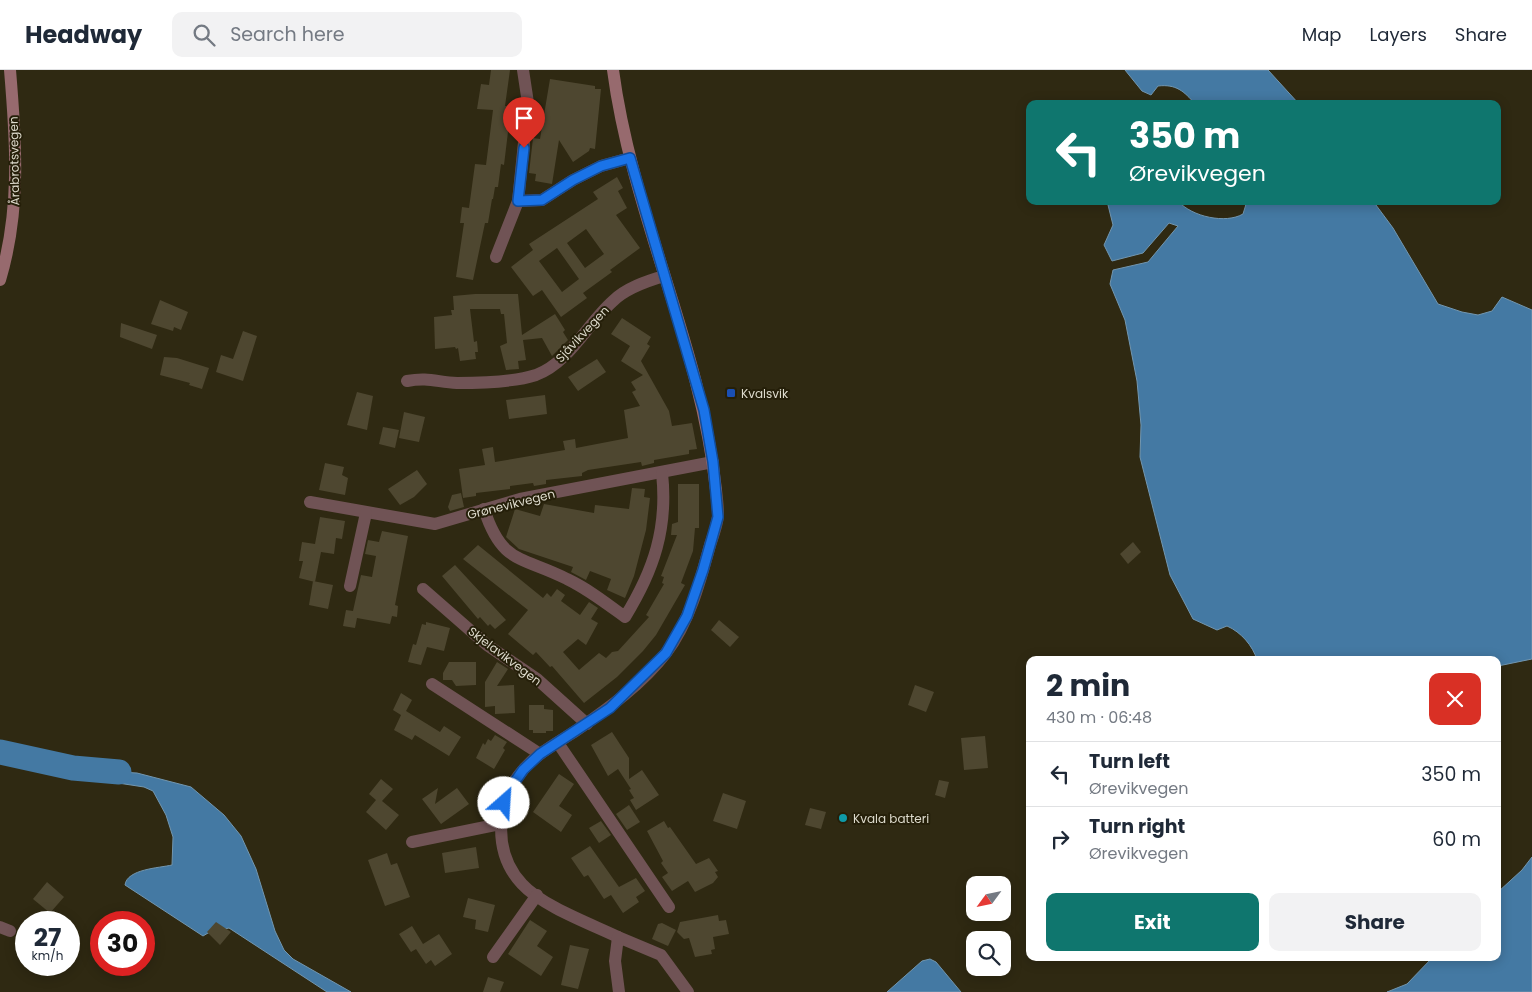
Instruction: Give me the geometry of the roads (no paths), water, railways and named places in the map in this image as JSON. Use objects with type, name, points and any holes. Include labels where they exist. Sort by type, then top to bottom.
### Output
[{"type":"main road","name":"Årabrotsvegen","points":[[0,280],[13,223],[16,179],[10,70]]},
{"type":"main road","points":[[613,70],[630,158],[704,410],[716,490]]},
{"type":"street","points":[[496,257],[518,201],[528,103],[523,70]]},
{"type":"street","points":[[518,201],[542,200],[573,180],[601,166],[630,158]]},
{"type":"street","name":"Sjåvikvegen","points":[[407,381],[425,378],[456,383],[515,380],[538,374],[559,360],[613,300],[646,281],[664,276]]},
{"type":"street","name":"Grønevikvegen","points":[[310,502],[435,524],[520,500],[713,462]]},
{"type":"street","points":[[484,509],[499,543],[509,554],[567,578],[625,617],[641,591],[656,551],[664,507],[662,472]]},
{"type":"street","points":[[688,992],[661,955],[618,937],[537,895],[523,885],[512,871],[505,853],[500,824],[504,803],[512,786],[523,770],[540,754],[586,724],[628,691],[666,653],[687,616],[703,570],[718,517],[716,490]]},
{"type":"street","points":[[350,586],[366,513]]},
{"type":"street","name":"Skjelavikvegen","points":[[422,589],[487,645],[552,692],[586,724]]},
{"type":"street","points":[[432,684],[540,754]]},
{"type":"street","points":[[558,743],[668,907]]},
{"type":"street","points":[[412,842],[500,824]]},
{"type":"street","points":[[493,957],[537,895]]},
{"type":"street","points":[[618,937],[615,961],[620,992]]},
{"type":"water","points":[[1125,70],[1268,70],[1295,100],[1191,100],[1179,89],[1170,86],[1158,86],[1151,95],[1142,91]]},
{"type":"water","points":[[1108,205],[1182,205],[1200,215],[1228,218],[1243,214],[1246,205],[1376,205],[1393,228],[1438,304],[1478,315],[1492,311],[1502,297],[1532,310],[1532,659],[1501,665],[1501,656],[1255,656],[1246,640],[1227,626],[1217,630],[1193,619],[1170,575],[1140,457],[1141,425],[1137,381],[1125,320],[1110,284],[1113,270],[1148,262],[1178,226],[1169,223],[1143,253],[1112,261],[1104,245],[1113,225]]},
{"type":"water","points":[[119,772],[137,773],[191,787],[224,815],[241,836],[256,869],[275,931],[284,950],[293,959],[351,992],[327,992],[229,928],[203,936],[125,885],[127,880],[137,872],[172,865],[173,837],[166,815],[153,791],[144,787],[118,783]]},
{"type":"water","points":[[1532,857],[1532,992],[1387,992],[1407,984],[1429,961],[1501,961],[1501,889],[1522,870]]},
{"type":"water","points":[[930,959],[936,962],[961,992],[887,992],[922,961]]},
{"type":"waterway","points":[[0,752],[73,768],[119,772]]},
{"type":"place","name":"Kvalsvik","points":[[731,393]]},
{"type":"place","name":"Kvala batteri","points":[[843,818]]}]
